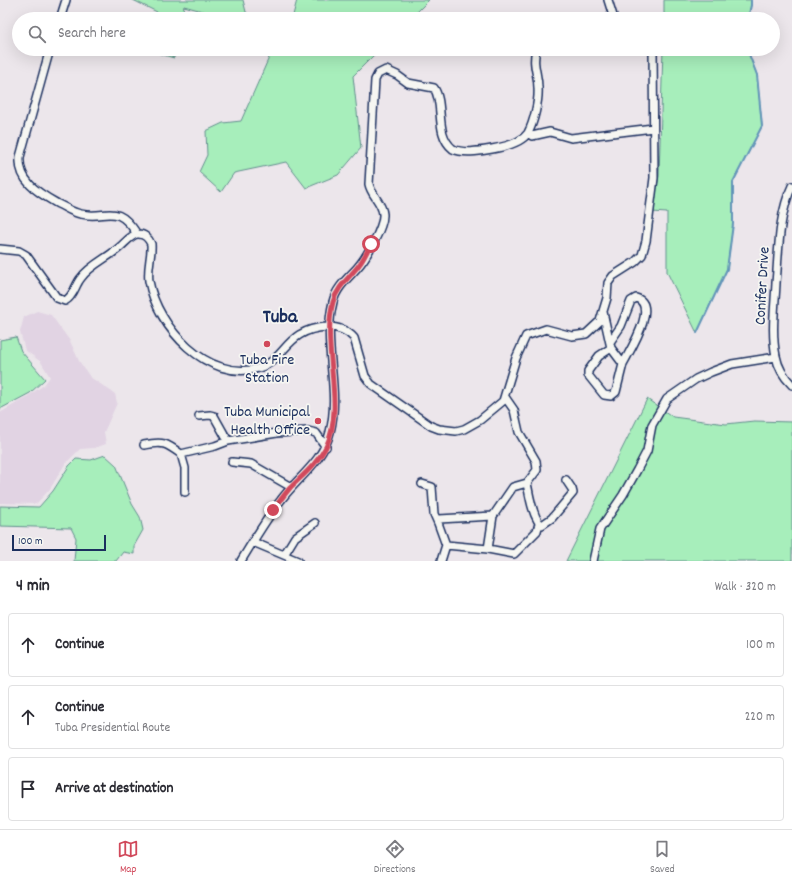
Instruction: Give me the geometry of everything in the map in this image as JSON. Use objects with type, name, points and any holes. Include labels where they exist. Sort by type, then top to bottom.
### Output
[{"type":"street","points":[[62,12],[66,0]]},
{"type":"street","points":[[608,0],[612,12]]},
{"type":"street","points":[[48,56],[20,157],[20,169],[23,176],[38,192],[75,213],[85,215],[106,213],[116,214],[129,223],[137,234],[146,237],[151,244],[149,275],[157,303],[179,341],[191,352],[202,358],[232,369],[258,368],[270,362],[298,335],[311,328],[329,327],[344,330],[354,338],[365,376],[371,384],[431,426],[448,431],[464,429],[492,412],[505,397],[516,358],[526,336],[546,329],[572,336],[579,336],[594,328],[600,321],[603,312],[608,283],[613,276],[635,262],[644,250],[654,178],[653,56]]},
{"type":"street","points":[[241,561],[273,510],[291,487],[309,470],[326,446],[331,431],[333,412],[329,327],[335,296],[346,279],[361,263],[382,221],[382,209],[370,190],[369,184],[374,92],[378,74],[386,70],[397,75],[408,83],[434,88],[438,97],[439,116],[445,140],[449,146],[457,151],[469,152],[512,144],[528,133],[538,99],[538,83],[534,65],[535,56]]},
{"type":"street","points":[[528,133],[532,136],[550,132],[571,138],[653,128]]},
{"type":"street","name":"Conifer Drive","points":[[792,186],[784,208],[780,232],[774,323],[776,357],[783,373],[792,385]]},
{"type":"street","points":[[0,249],[19,251],[26,255],[57,298],[63,301],[71,296],[84,274],[137,234]]},
{"type":"street","points":[[636,298],[645,303],[646,312],[636,340],[623,364],[616,392],[611,396],[604,395],[588,375],[588,371],[611,345],[622,326],[631,301],[636,298]]},
{"type":"street","points":[[603,312],[611,345],[623,364]]},
{"type":"street","points":[[593,561],[600,529],[623,495],[647,451],[652,425],[666,399],[696,379],[711,372],[732,364],[776,357]]},
{"type":"street","points":[[488,549],[493,516],[513,487],[527,483],[537,470],[537,464],[519,432],[514,410],[505,397]]},
{"type":"street","points":[[199,416],[214,416],[228,441]]},
{"type":"street","points":[[181,454],[215,446],[228,441],[277,433],[308,431],[316,432],[326,446]]},
{"type":"street","points":[[144,445],[158,442],[164,443],[181,454],[184,468],[185,492]]},
{"type":"street","points":[[232,462],[251,464],[291,487]]},
{"type":"street","points":[[539,523],[545,524],[552,518],[573,493],[566,480]]},
{"type":"street","points":[[446,546],[488,549],[514,554],[537,531],[539,523],[533,509],[527,483]]},
{"type":"street","points":[[422,484],[432,487],[434,514],[446,546],[441,561]]},
{"type":"street","points":[[438,523],[440,518],[493,516]]},
{"type":"street","points":[[284,555],[294,537],[315,523]]},
{"type":"street","points":[[253,542],[298,561]]},
{"type":"shaded area","points":[[37,311],[51,315],[70,341],[79,361],[90,377],[115,394],[117,403],[104,432],[106,444],[94,448],[80,449],[65,464],[50,489],[36,504],[0,503],[0,413],[44,385],[50,377],[41,362],[25,350],[20,332],[24,317]]},
{"type":"green space","points":[[133,0],[243,0],[246,12],[206,12],[184,6],[183,12],[157,12]]},
{"type":"green space","points":[[297,0],[429,0],[417,12],[294,12]]},
{"type":"green space","points":[[664,0],[751,0],[750,12],[664,12]]},
{"type":"green space","points":[[270,56],[373,56],[353,76],[361,148],[338,175],[306,188],[286,162],[234,173],[221,192],[199,172],[207,155],[206,131],[223,123],[241,121]]},
{"type":"green space","points":[[663,56],[750,56],[757,75],[762,126],[733,182],[733,224],[727,269],[697,333],[667,272],[667,213],[652,212],[659,176]]},
{"type":"green space","points":[[16,337],[21,351],[45,379],[30,393],[0,409],[0,340]]},
{"type":"green space","points":[[647,399],[673,417],[726,424],[754,421],[792,422],[792,561],[566,561]]},
{"type":"green space","points":[[105,455],[116,465],[132,504],[140,517],[143,530],[134,546],[134,554],[123,552],[116,561],[74,561],[76,538],[71,528],[0,526],[0,506],[39,507],[53,491],[69,466],[76,459],[91,460]]},
{"type":"waterway","points":[[750,12],[751,0]]},
{"type":"waterway","points":[[697,333],[727,269],[733,224],[733,182],[762,126],[757,75],[750,56]]},
{"type":"place","name":"Tuba Fire Station","points":[[267,344]]},
{"type":"place","name":"Tuba Municipal Health Office","points":[[318,421]]},
{"type":"district","name":"Tuba","points":[[280,318]]},
{"type":"route","points":[[273,510],[291,487],[309,470],[326,446],[331,431],[333,417],[332,363],[328,332],[333,302],[335,296],[346,279],[361,263],[371,244]]}]
